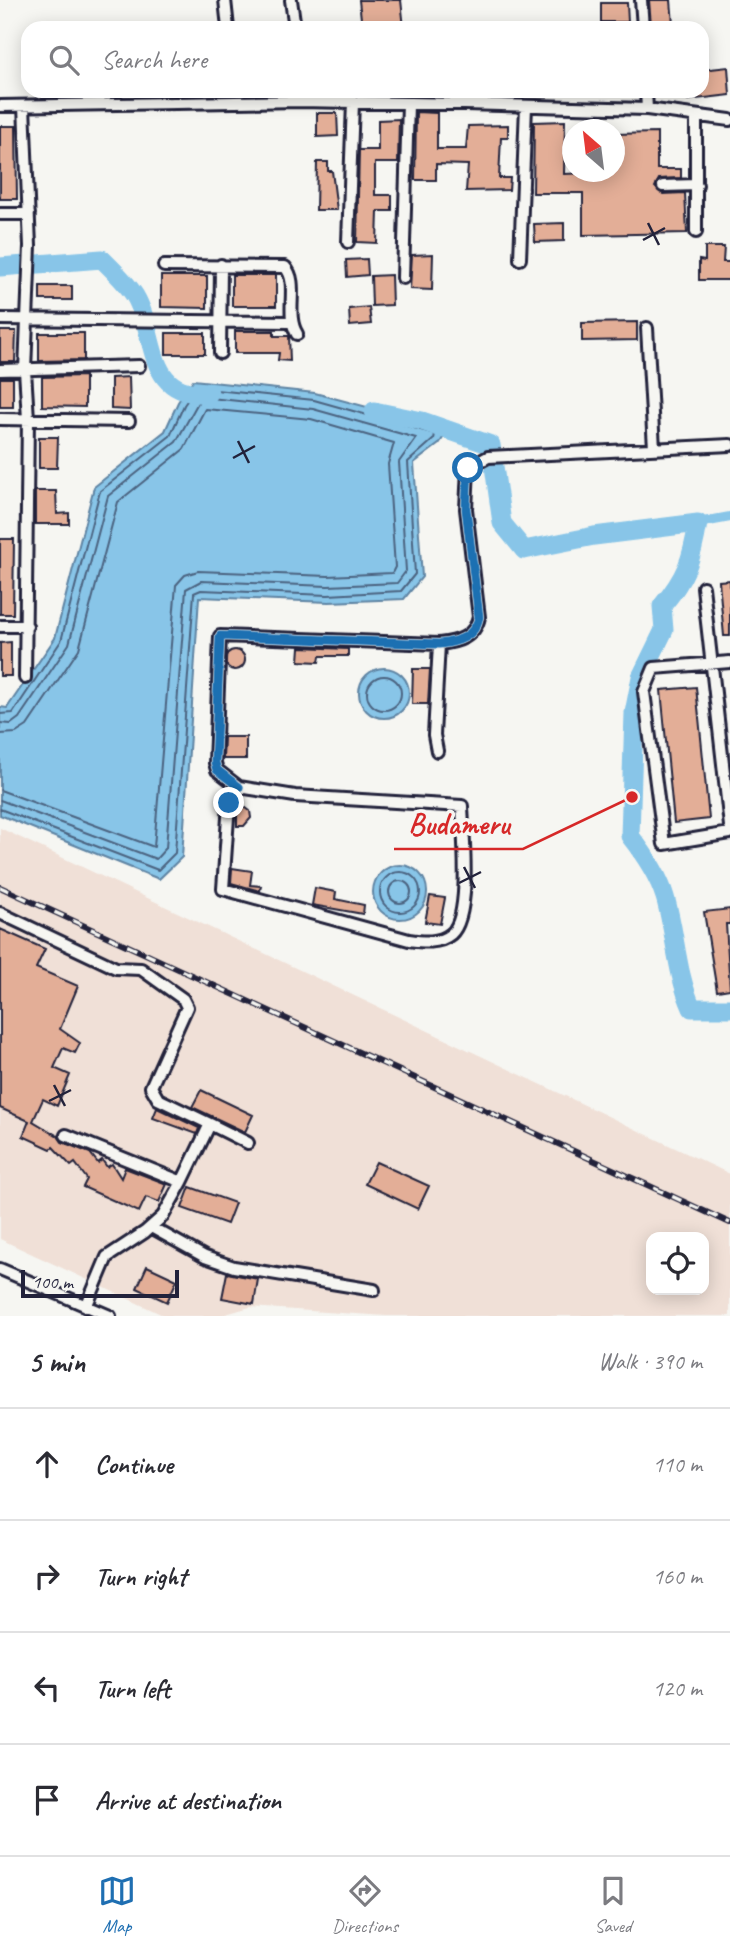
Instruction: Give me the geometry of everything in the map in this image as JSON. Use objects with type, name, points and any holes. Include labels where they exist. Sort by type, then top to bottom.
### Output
[{"type":"street","points":[[225,0],[227,21]]},
{"type":"street","points":[[291,0],[294,21]]},
{"type":"street","points":[[641,0],[642,21]]},
{"type":"street","points":[[0,106],[192,98]]},
{"type":"street","points":[[317,98],[352,102],[648,110],[730,120]]},
{"type":"street","points":[[647,98],[648,110]]},
{"type":"street","points":[[348,242],[352,102]]},
{"type":"street","points":[[403,278],[408,103]]},
{"type":"street","points":[[24,106],[30,246],[25,370],[28,419],[27,626],[24,678]]},
{"type":"street","points":[[520,259],[526,106]]},
{"type":"street","points":[[696,117],[696,232]]},
{"type":"street","points":[[663,186],[697,186]]},
{"type":"street","points":[[0,214],[29,214]]},
{"type":"street","points":[[220,353],[221,265]]},
{"type":"street","points":[[164,266],[285,267],[292,278],[289,322],[297,334]]},
{"type":"street","points":[[0,319],[289,322]]},
{"type":"street","points":[[647,328],[654,448]]},
{"type":"street","points":[[0,370],[139,366]]},
{"type":"street","points":[[0,418],[128,421]]},
{"type":"street","points":[[239,787],[229,803],[223,890],[409,940],[429,942],[451,934],[460,922],[463,901],[462,806],[366,798],[295,796],[239,787],[217,770],[215,763],[220,636],[439,644],[458,640],[476,628],[479,617],[466,509],[468,468],[488,457],[730,445]]},
{"type":"street","points":[[703,587],[730,827]]},
{"type":"street","points":[[0,626],[27,626]]},
{"type":"street","points":[[437,751],[434,735],[439,644]]},
{"type":"street","points":[[730,662],[654,668],[644,692],[664,844],[730,833]]},
{"type":"street","points":[[0,914],[116,968],[141,969],[183,999],[187,1007],[151,1087],[158,1099],[248,1143]]},
{"type":"street","points":[[86,1307],[107,1257],[163,1216],[210,1124]]},
{"type":"street","points":[[66,1135],[181,1182]]},
{"type":"street","points":[[151,1227],[205,1257],[234,1267],[374,1290]]},
{"type":"street","points":[[0,1269],[110,1316]]},
{"type":"shaded area","points":[[0,828],[730,1174],[730,1316],[386,1316],[250,1307],[219,1316],[165,1316],[0,1239]]},
{"type":"water","points":[[193,380],[315,393],[449,429],[439,444],[414,463],[422,577],[404,599],[329,602],[199,597],[182,857],[159,879],[0,815],[0,707],[7,708],[55,638],[94,487],[165,431],[178,402]]},
{"type":"water","points":[[384,668],[401,676],[409,693],[401,710],[384,718],[367,710],[359,693],[367,676]]},
{"type":"water","points":[[400,865],[419,873],[427,892],[419,911],[400,919],[381,911],[373,892],[381,873]]},
{"type":"building","points":[[359,0],[401,0],[403,21],[361,21]]},
{"type":"building","points":[[649,0],[671,0],[673,21],[651,21]]},
{"type":"building","points":[[601,3],[627,3],[628,21],[601,21]]},
{"type":"building","points":[[728,67],[730,95],[709,98],[709,69]]},
{"type":"building","points":[[416,112],[437,113],[437,149],[466,149],[468,126],[508,125],[508,137],[501,137],[499,178],[510,178],[509,190],[466,191],[468,165],[436,164],[436,180],[415,180]]},
{"type":"building","points":[[317,113],[337,113],[338,136],[317,137]]},
{"type":"building","points":[[399,119],[398,163],[375,163],[375,195],[392,195],[392,211],[378,211],[377,243],[357,242],[359,150],[378,150],[378,120]]},
{"type":"building","points":[[562,121],[562,182],[625,182],[625,134],[657,133],[657,169],[681,169],[681,178],[659,179],[655,187],[663,194],[685,193],[687,233],[583,235],[583,193],[533,193],[534,122]]},
{"type":"building","points":[[0,126],[16,126],[17,199],[0,199]]},
{"type":"building","points":[[317,162],[328,162],[328,171],[332,171],[337,210],[316,210]]},
{"type":"building","points":[[564,223],[564,241],[535,242],[534,224]]},
{"type":"building","points":[[705,247],[724,247],[723,262],[730,262],[730,280],[699,280],[699,260],[705,261]]},
{"type":"building","points":[[433,254],[432,290],[410,289],[412,255]]},
{"type":"building","points":[[367,259],[368,275],[347,277],[346,260]]},
{"type":"building","points":[[232,275],[276,275],[276,306],[232,306]]},
{"type":"building","points":[[391,275],[392,305],[372,306],[371,276]]},
{"type":"building","points":[[161,276],[207,276],[207,308],[161,307]]},
{"type":"building","points":[[40,286],[72,286],[72,300],[40,300]]},
{"type":"building","points":[[369,307],[371,324],[350,326],[349,309]]},
{"type":"building","points":[[637,322],[637,340],[582,341],[582,323]]},
{"type":"building","points":[[0,331],[16,331],[15,362],[0,362]]},
{"type":"building","points":[[235,331],[274,331],[274,336],[289,336],[290,361],[278,360],[279,353],[235,353]]},
{"type":"building","points":[[39,333],[84,333],[84,360],[39,361]]},
{"type":"building","points":[[166,333],[205,333],[205,354],[166,354]]},
{"type":"building","points":[[85,376],[85,407],[42,406],[42,377]]},
{"type":"building","points":[[129,377],[130,410],[111,409],[111,378]]},
{"type":"building","points":[[0,378],[13,378],[13,407],[0,407]]},
{"type":"building","points":[[39,437],[58,437],[57,468],[39,468]]},
{"type":"building","points":[[35,491],[56,491],[57,514],[69,513],[69,524],[35,524]]},
{"type":"building","points":[[0,539],[14,539],[13,614],[0,614]]},
{"type":"building","points":[[730,580],[730,636],[724,636],[719,581]]},
{"type":"building","points":[[11,642],[11,676],[0,676],[0,643]]},
{"type":"building","points":[[300,647],[348,649],[348,656],[320,656],[319,662],[299,661]]},
{"type":"building","points":[[231,650],[239,650],[245,660],[239,670],[231,670],[225,664],[225,656]]},
{"type":"building","points":[[413,669],[430,669],[428,704],[412,704]]},
{"type":"building","points":[[696,687],[709,819],[674,823],[661,690]]},
{"type":"building","points":[[224,737],[246,737],[246,759],[223,759]]},
{"type":"building","points":[[242,805],[250,811],[251,818],[244,826],[237,826],[237,806]]},
{"type":"building","points":[[232,868],[252,871],[250,885],[261,886],[260,891],[231,883]]},
{"type":"building","points":[[315,888],[336,892],[335,899],[364,905],[363,914],[312,905]]},
{"type":"building","points":[[430,896],[445,898],[440,924],[425,922]]},
{"type":"building","points":[[730,909],[730,924],[726,924],[730,989],[717,991],[704,912]]},
{"type":"building","points":[[0,929],[45,949],[36,968],[78,986],[60,1029],[80,1043],[75,1053],[63,1048],[54,1068],[70,1075],[57,1106],[43,1099],[33,1121],[58,1136],[62,1142],[90,1153],[98,1163],[102,1160],[107,1167],[112,1164],[121,1178],[125,1168],[167,1184],[159,1202],[146,1197],[139,1212],[83,1187],[87,1179],[75,1163],[71,1166],[53,1147],[51,1149],[23,1136],[29,1121],[0,1108]]},
{"type":"building","points":[[201,1090],[253,1115],[245,1132],[192,1107]]},
{"type":"building","points":[[157,1108],[199,1128],[197,1134],[153,1118]]},
{"type":"building","points":[[376,1162],[429,1186],[418,1209],[365,1184]]},
{"type":"building","points":[[190,1187],[235,1203],[227,1224],[182,1208]]},
{"type":"building","points":[[147,1266],[177,1280],[167,1302],[137,1288]]},
{"type":"building","points":[[227,1273],[258,1279],[254,1304],[222,1298]]},
{"type":"waterway","points":[[0,267],[102,259],[135,296],[163,375],[173,385],[188,392],[209,393]]},
{"type":"waterway","points":[[374,411],[422,421],[491,445],[502,523],[524,550],[594,536],[698,523],[687,568],[662,606],[664,630],[641,677],[634,713],[630,836],[641,850],[662,889],[683,981],[692,1008],[730,1008]]},
{"type":"waterway","points":[[698,523],[730,517]]},
{"type":"railway","points":[[0,887],[730,1223]]},
{"type":"place","name":"Budameru","points":[[632,797]]},
{"type":"route","points":[[229,803],[239,787],[217,770],[215,763],[220,636],[439,644],[471,634],[479,617],[466,509],[468,468]]}]
